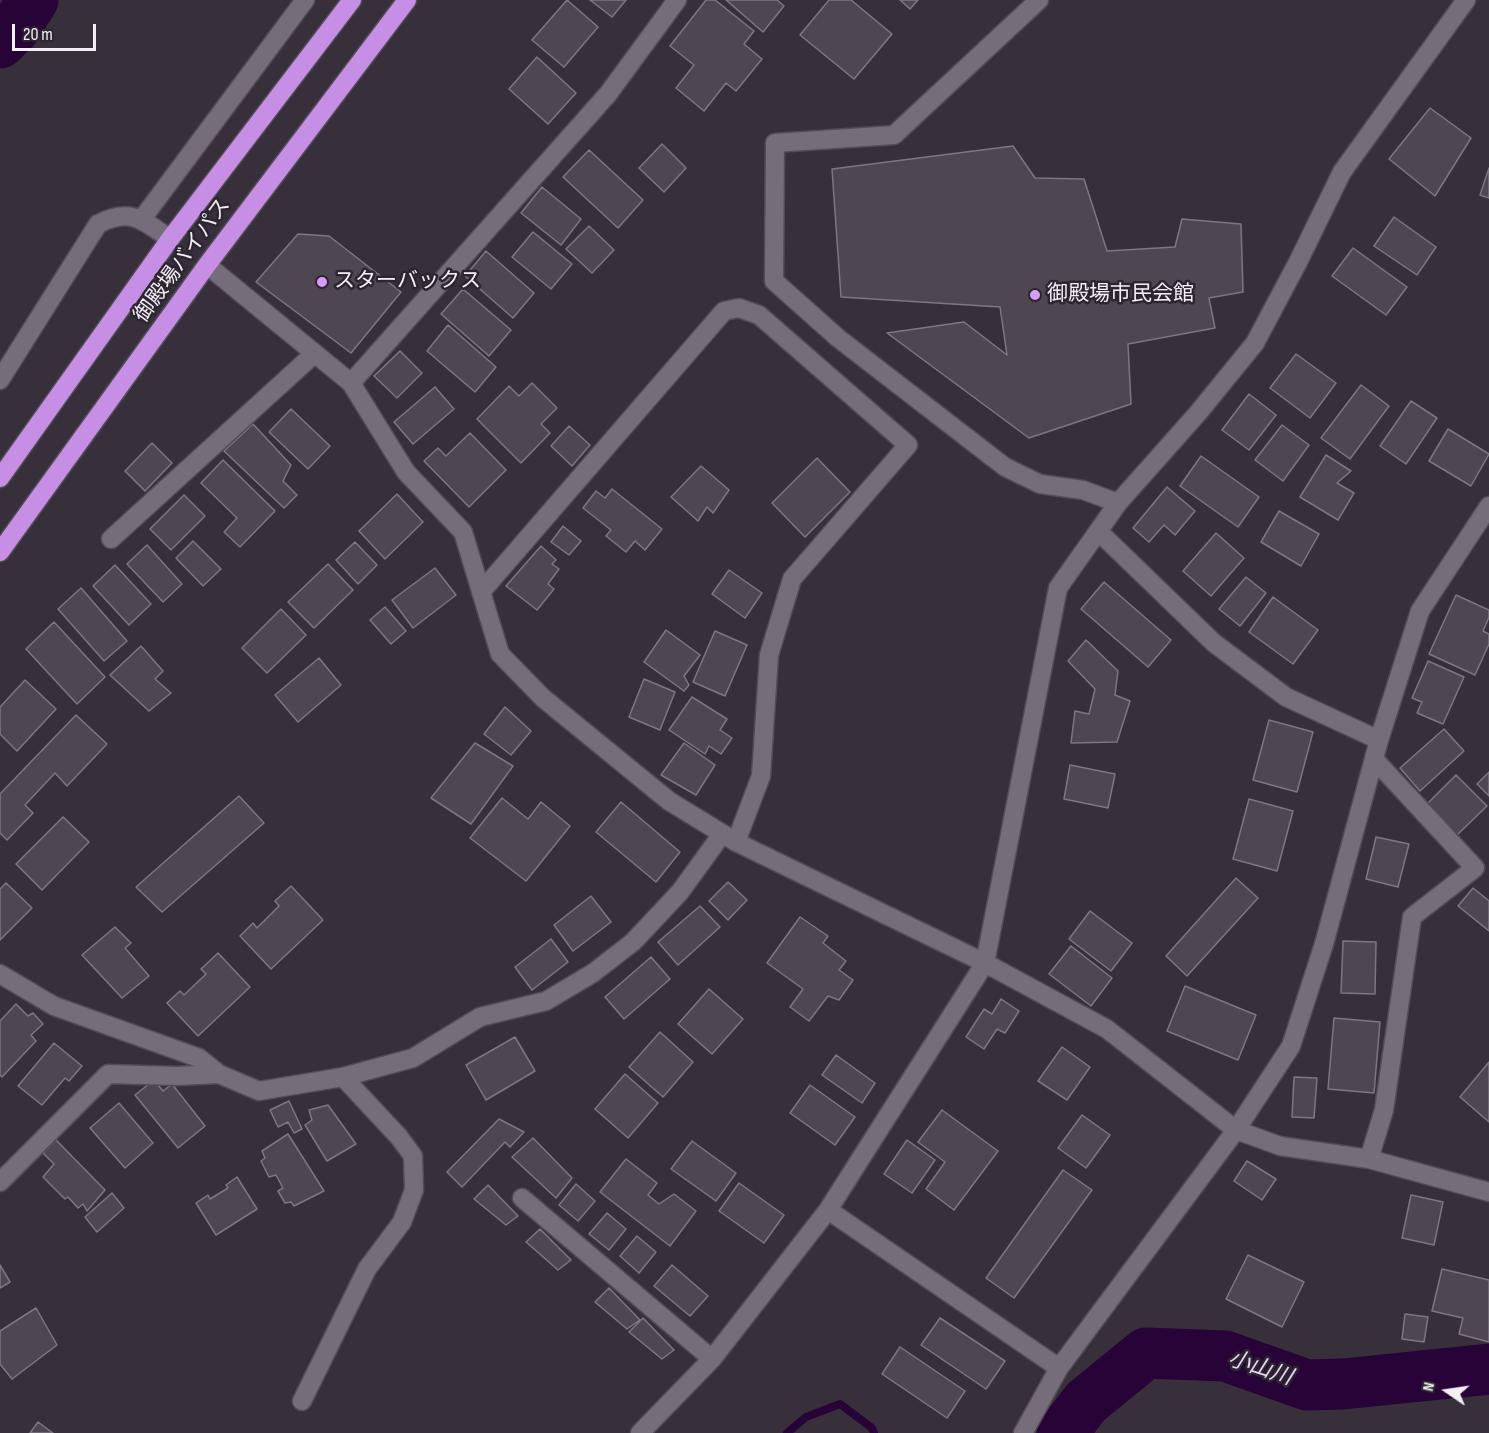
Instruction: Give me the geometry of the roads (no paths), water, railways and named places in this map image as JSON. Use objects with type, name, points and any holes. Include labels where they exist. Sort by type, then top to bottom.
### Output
[{"type":"highway","name":"御殿場バイパス","points":[[0,478],[170,239],[352,0]]},
{"type":"highway","name":"御殿場バイパス","points":[[0,552],[207,265],[407,0]]},
{"type":"street","points":[[142,219],[305,0]]},
{"type":"street","points":[[351,382],[609,94],[677,0]]},
{"type":"street","points":[[1040,0],[894,135],[775,143],[774,281],[838,338],[1005,467],[1040,484],[1083,490],[1118,503]]},
{"type":"street","points":[[640,1433],[712,1359],[828,1210],[985,963],[1058,588],[1118,503],[1255,343],[1342,172],[1466,0]]},
{"type":"street","points":[[0,380],[98,224],[112,217],[127,215],[142,219],[170,239]]},
{"type":"street","points":[[207,265],[351,382],[406,472],[463,532],[500,654],[543,698],[669,801],[729,838],[985,963],[1107,1029],[1236,1130],[1280,1146],[1369,1159],[1489,1191]]},
{"type":"street","points":[[0,974],[54,1006],[199,1058],[219,1074],[259,1091],[343,1077],[413,1058],[480,1017],[546,1001],[593,973],[633,942],[729,838],[761,776],[769,655],[792,579],[908,445],[759,315],[739,308],[724,311],[481,592]]},
{"type":"street","points":[[111,539],[314,354]]},
{"type":"street","points":[[1023,1433],[1059,1368],[1236,1130],[1291,1046],[1324,944],[1379,740],[1420,611],[1489,506]]},
{"type":"street","points":[[1098,531],[1215,643],[1277,691],[1379,740]]},
{"type":"street","points":[[1369,1159],[1384,1110],[1412,917],[1475,868],[1374,759]]},
{"type":"street","points":[[0,1182],[108,1074],[177,1076],[219,1074]]},
{"type":"street","points":[[302,1401],[367,1269],[402,1222],[414,1190],[413,1156],[399,1137],[343,1077]]},
{"type":"street","points":[[522,1198],[712,1359]]},
{"type":"street","points":[[828,1210],[1059,1368]]},
{"type":"waterway","points":[[0,43],[15,28],[33,0]]},
{"type":"waterway","name":"小山川","points":[[1062,1433],[1086,1402],[1146,1353],[1225,1356],[1307,1385],[1343,1384],[1489,1369]]},
{"type":"waterway","points":[[787,1433],[806,1417],[840,1404],[872,1428],[874,1433]]},
{"type":"place","name":"スターバックス","points":[[322,282]]},
{"type":"place","name":"御殿場市民会館","points":[[1035,295]]}]
